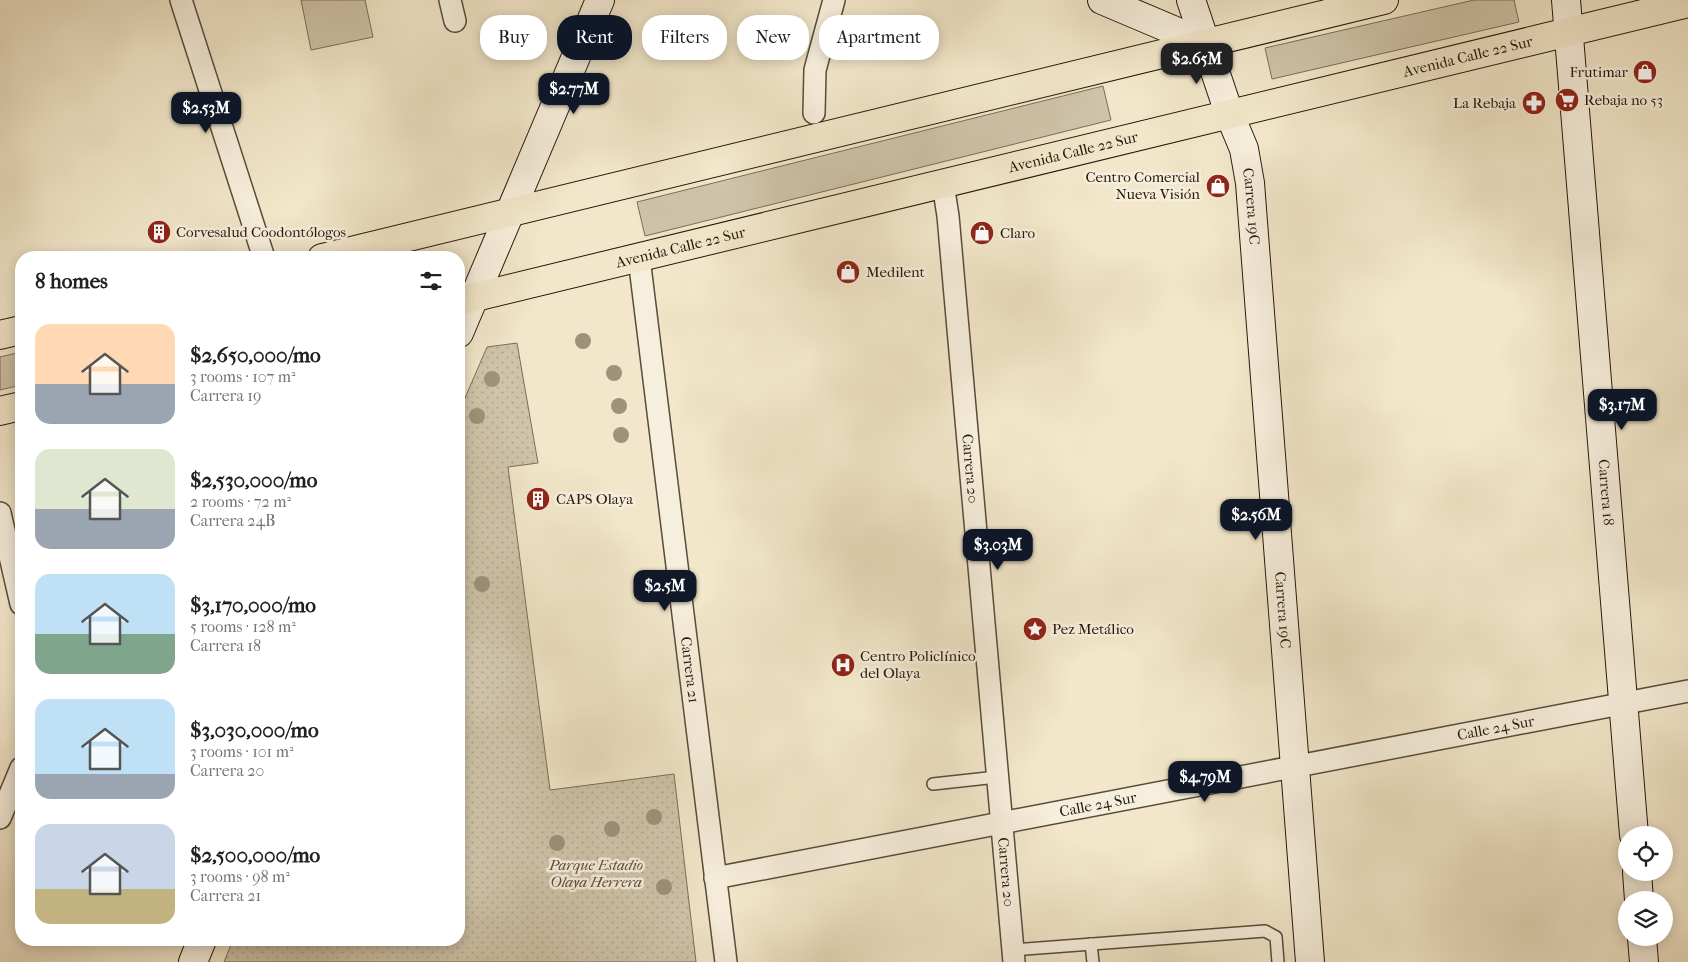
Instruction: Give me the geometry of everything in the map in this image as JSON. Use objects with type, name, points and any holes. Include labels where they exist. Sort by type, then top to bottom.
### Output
[{"type":"main road","points":[[350,251],[1384,0]]},
{"type":"main road","name":"Avenida Calle 22 Sur","points":[[466,300],[1229,113],[1688,3]]},
{"type":"main road","points":[[0,336],[15,332]]},
{"type":"main road","points":[[0,411],[15,407]]},
{"type":"street","points":[[181,0],[262,251]]},
{"type":"street","points":[[450,0],[455,21]]},
{"type":"street","points":[[466,300],[509,212],[600,0]]},
{"type":"street","points":[[814,113],[815,70],[834,0]]},
{"type":"street","points":[[1102,0],[1206,44]]},
{"type":"street","name":"Carrera 19C","points":[[1191,0],[1229,113],[1244,149],[1250,183],[1310,962]]},
{"type":"street","name":"Carrera 18","points":[[1566,0],[1633,826]]},
{"type":"street","name":"Carrera 20","points":[[943,184],[948,216],[1014,956]]},
{"type":"street","name":"Carrera 21","points":[[639,258],[726,962]]},
{"type":"street","points":[[0,513],[15,578]]},
{"type":"street","name":"Calle 24 Sur","points":[[715,878],[1688,692]]},
{"type":"street","points":[[0,818],[15,782]]},
{"type":"street","points":[[193,962],[200,946]]},
{"type":"street","points":[[1643,946],[1644,962]]},
{"type":"lane","points":[[933,784],[997,777]]},
{"type":"lane","points":[[1014,956],[1091,944],[1265,931],[1276,937],[1278,962]]},
{"type":"lane","points":[[1091,944],[1093,962]]},
{"type":"green space","points":[[301,0],[365,0],[373,37],[311,50]]},
{"type":"green space","points":[[1474,0],[1514,0],[1519,22],[1272,79],[1265,48]]},
{"type":"green space","points":[[1103,86],[1111,120],[645,236],[637,202]]},
{"type":"green space","name":"Parque Estadio Olaya Herrera","points":[[517,343],[538,463],[508,467],[550,790],[674,774],[696,962],[224,962],[231,946],[465,946],[465,398],[487,347]]},
{"type":"green space","points":[[15,353],[15,386],[0,390],[0,357]]},
{"type":"place","name":"Frutimar","points":[[1645,72]]},
{"type":"place","name":"Rebaja no 53","points":[[1567,100]]},
{"type":"place","name":"La Rebaja","points":[[1534,103]]},
{"type":"place","name":"Centro Comercial Nueva Visión","points":[[1218,186]]},
{"type":"place","name":"Corvesalud Coodontólogos","points":[[159,232]]},
{"type":"place","name":"Claro","points":[[982,233]]},
{"type":"place","name":"Medilent","points":[[848,272]]},
{"type":"place","name":"CAPS Olaya","points":[[538,499]]},
{"type":"place","name":"Pez Metálico","points":[[1035,629]]},
{"type":"place","name":"Centro Policlínico del Olaya","points":[[843,665]]}]
